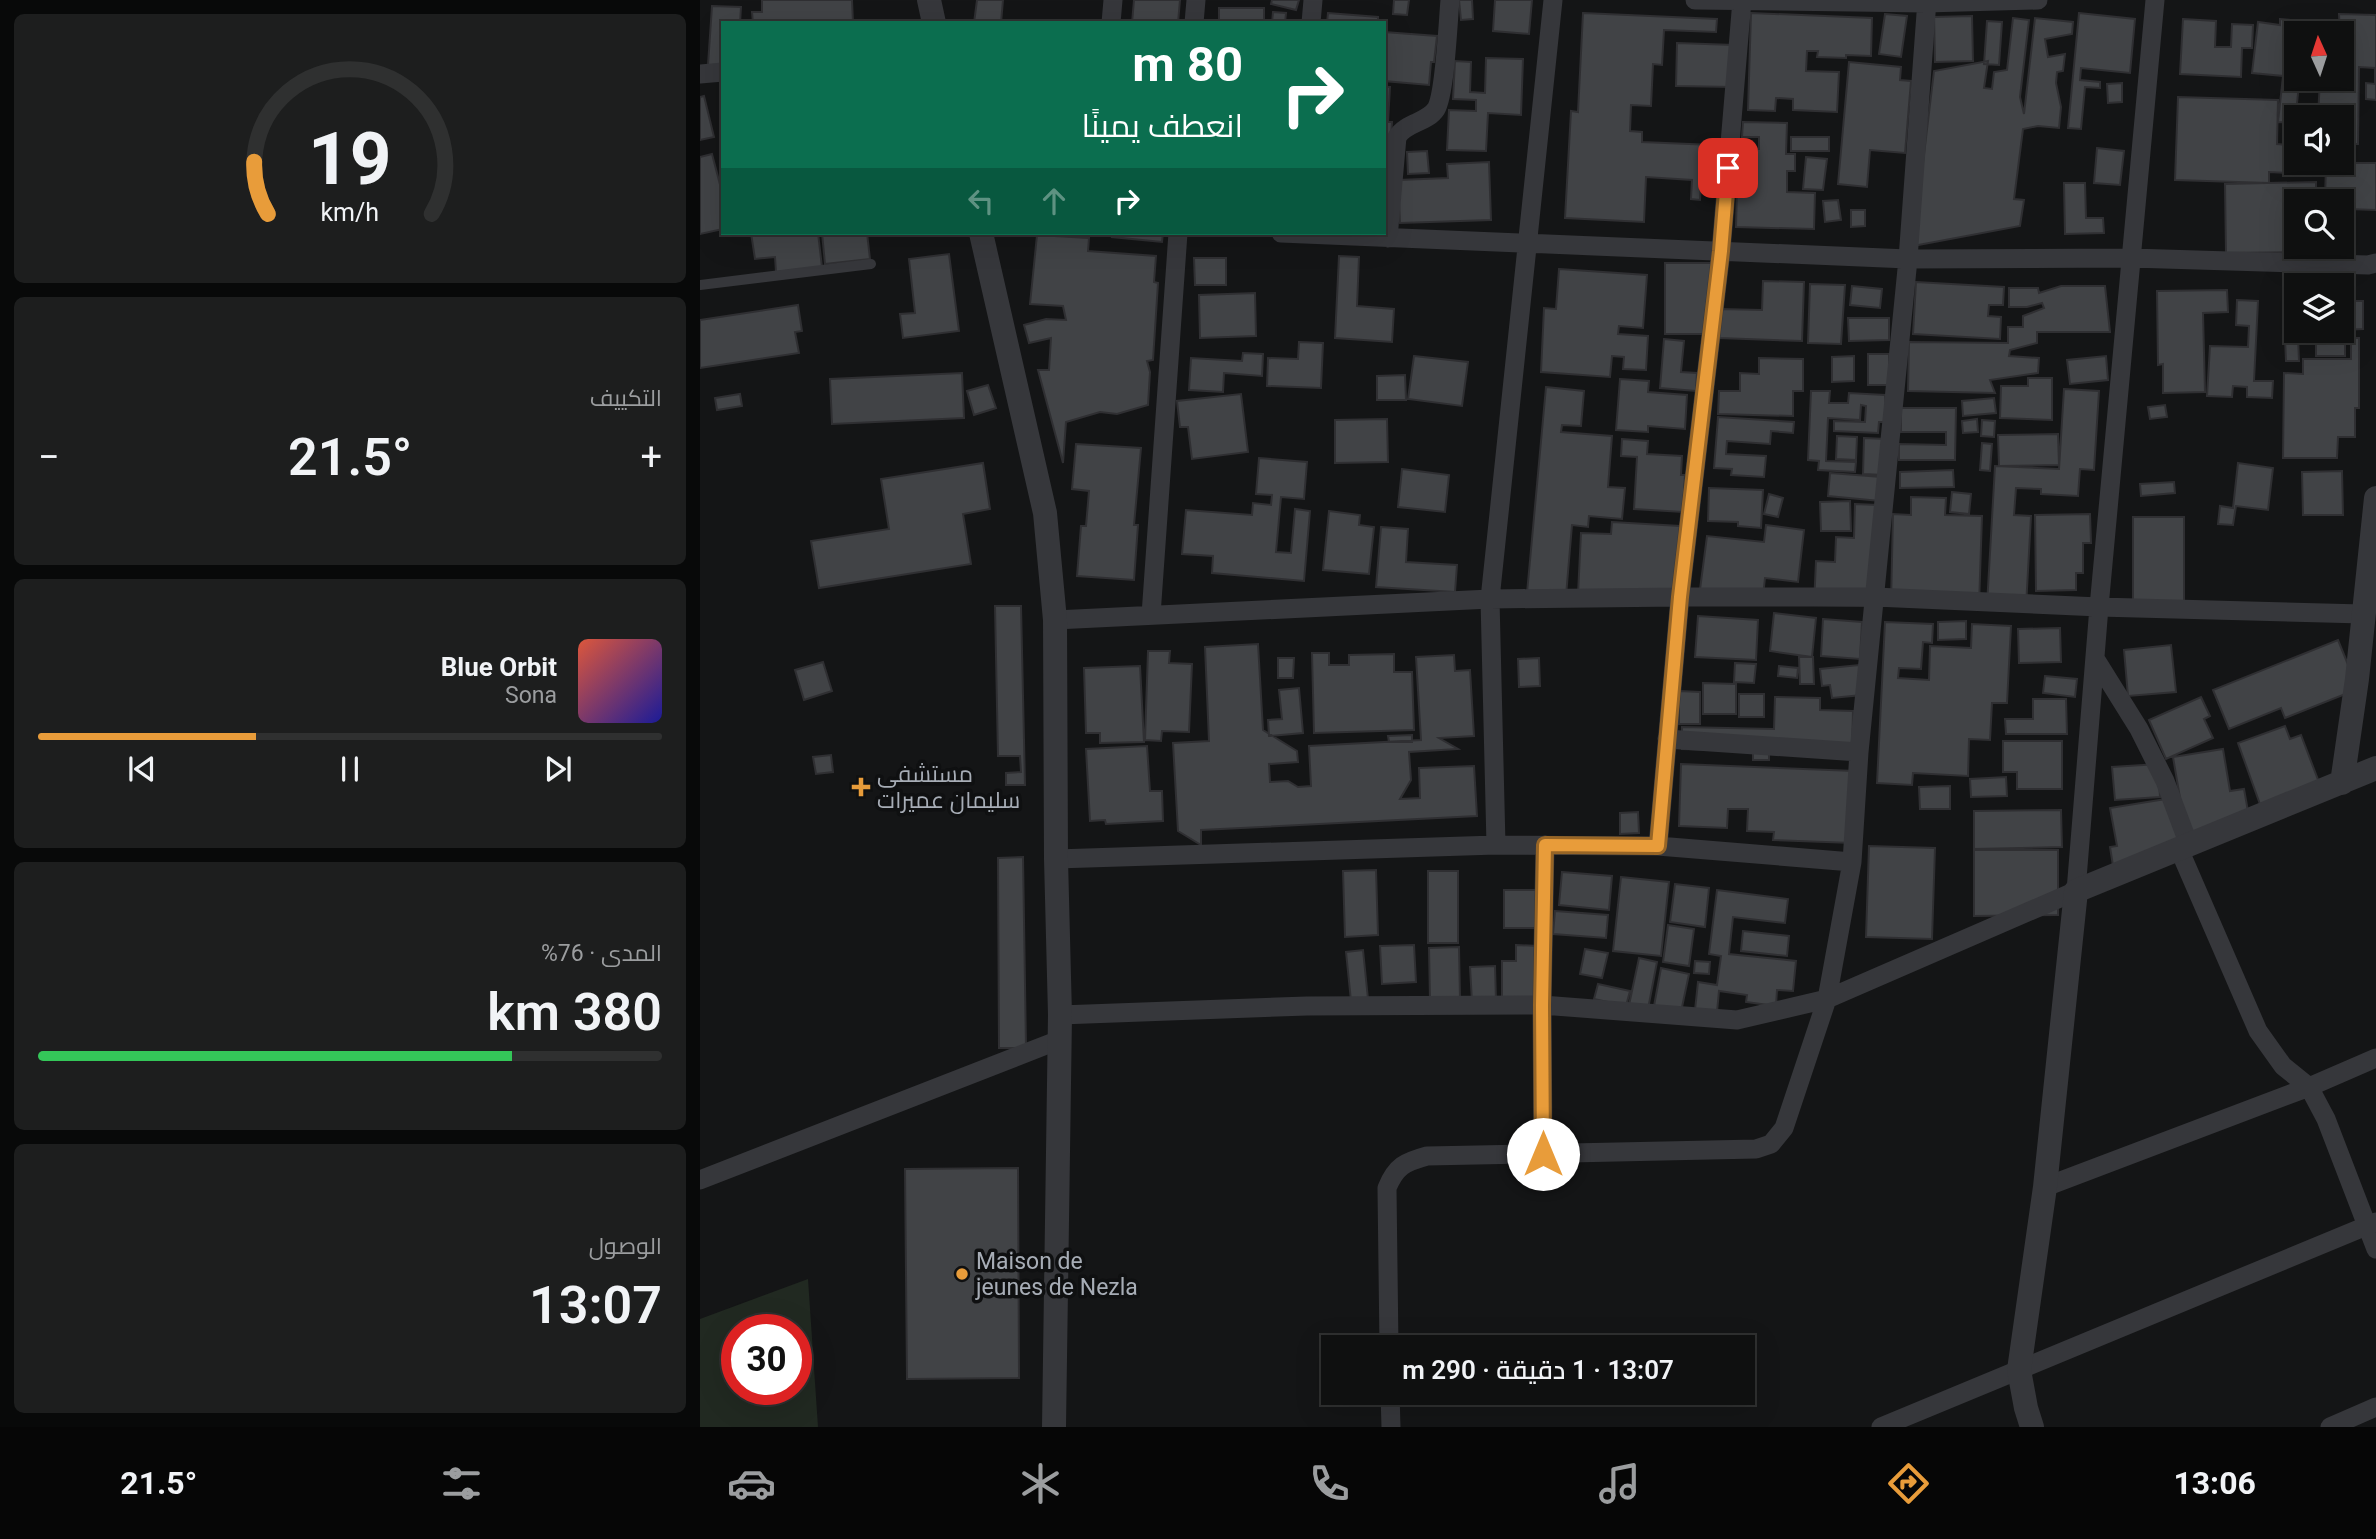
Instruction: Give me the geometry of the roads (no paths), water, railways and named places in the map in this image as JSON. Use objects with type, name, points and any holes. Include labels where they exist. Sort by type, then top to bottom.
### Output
[{"type":"street","points":[[929,0],[934,21]]},
{"type":"street","points":[[1111,21],[1113,0]]},
{"type":"street","points":[[1194,21],[1196,0]]},
{"type":"street","points":[[1311,21],[1313,0]]},
{"type":"street","points":[[1388,238],[1397,137],[1401,130],[1429,115],[1436,108],[1441,90],[1450,0]]},
{"type":"street","points":[[1496,845],[1490,599],[1553,0]]},
{"type":"street","points":[[1695,0],[2038,0]]},
{"type":"street","points":[[2032,1427],[2019,1370],[2045,1187],[2076,891],[2099,607],[2155,0]]},
{"type":"street","points":[[1658,846],[1680,597],[1721,251],[1742,1]]},
{"type":"street","points":[[1389,1335],[1387,1188],[1393,1173],[1408,1161],[1427,1156],[1756,1149],[1771,1144],[1784,1128],[1827,999],[1852,862],[1859,752],[1908,259],[1926,1]]},
{"type":"street","points":[[700,74],[721,72]]},
{"type":"street","points":[[981,235],[1045,513],[1055,620],[1060,1015],[1054,1427]]},
{"type":"street","points":[[1151,615],[1178,235]]},
{"type":"street","points":[[1331,235],[1908,259],[2131,258],[2373,266]]},
{"type":"street","points":[[2342,783],[2357,679],[2376,498]]},
{"type":"street","points":[[1055,620],[1490,599],[1680,597],[1875,597],[2099,607],[2363,614]]},
{"type":"street","points":[[2096,660],[2139,729],[2160,770],[2184,847],[2258,1031],[2283,1066],[2309,1087],[2372,1224],[2376,1249]]},
{"type":"street","points":[[1667,738],[1859,752]]},
{"type":"street","points":[[1060,1015],[1307,1006],[1542,1005],[1737,1020],[1827,999],[2076,891],[2376,768]]},
{"type":"street","points":[[1056,859],[1545,845],[1658,846],[1852,862]]},
{"type":"street","points":[[1543,1154],[1545,845]]},
{"type":"street","points":[[700,1181],[1059,1040]]},
{"type":"street","points":[[2045,1187],[2309,1087],[2376,1058]]},
{"type":"street","points":[[1881,1427],[2372,1224]]},
{"type":"street","points":[[1390,1405],[1391,1427]]},
{"type":"street","points":[[2330,1427],[2376,1407]]},
{"type":"lane","points":[[700,285],[871,264]]},
{"type":"place","name":"مستشفى سليمان عميرات","points":[[861,787]]},
{"type":"place","name":"Maison de jeunes de Nezla","points":[[962,1274]]}]
